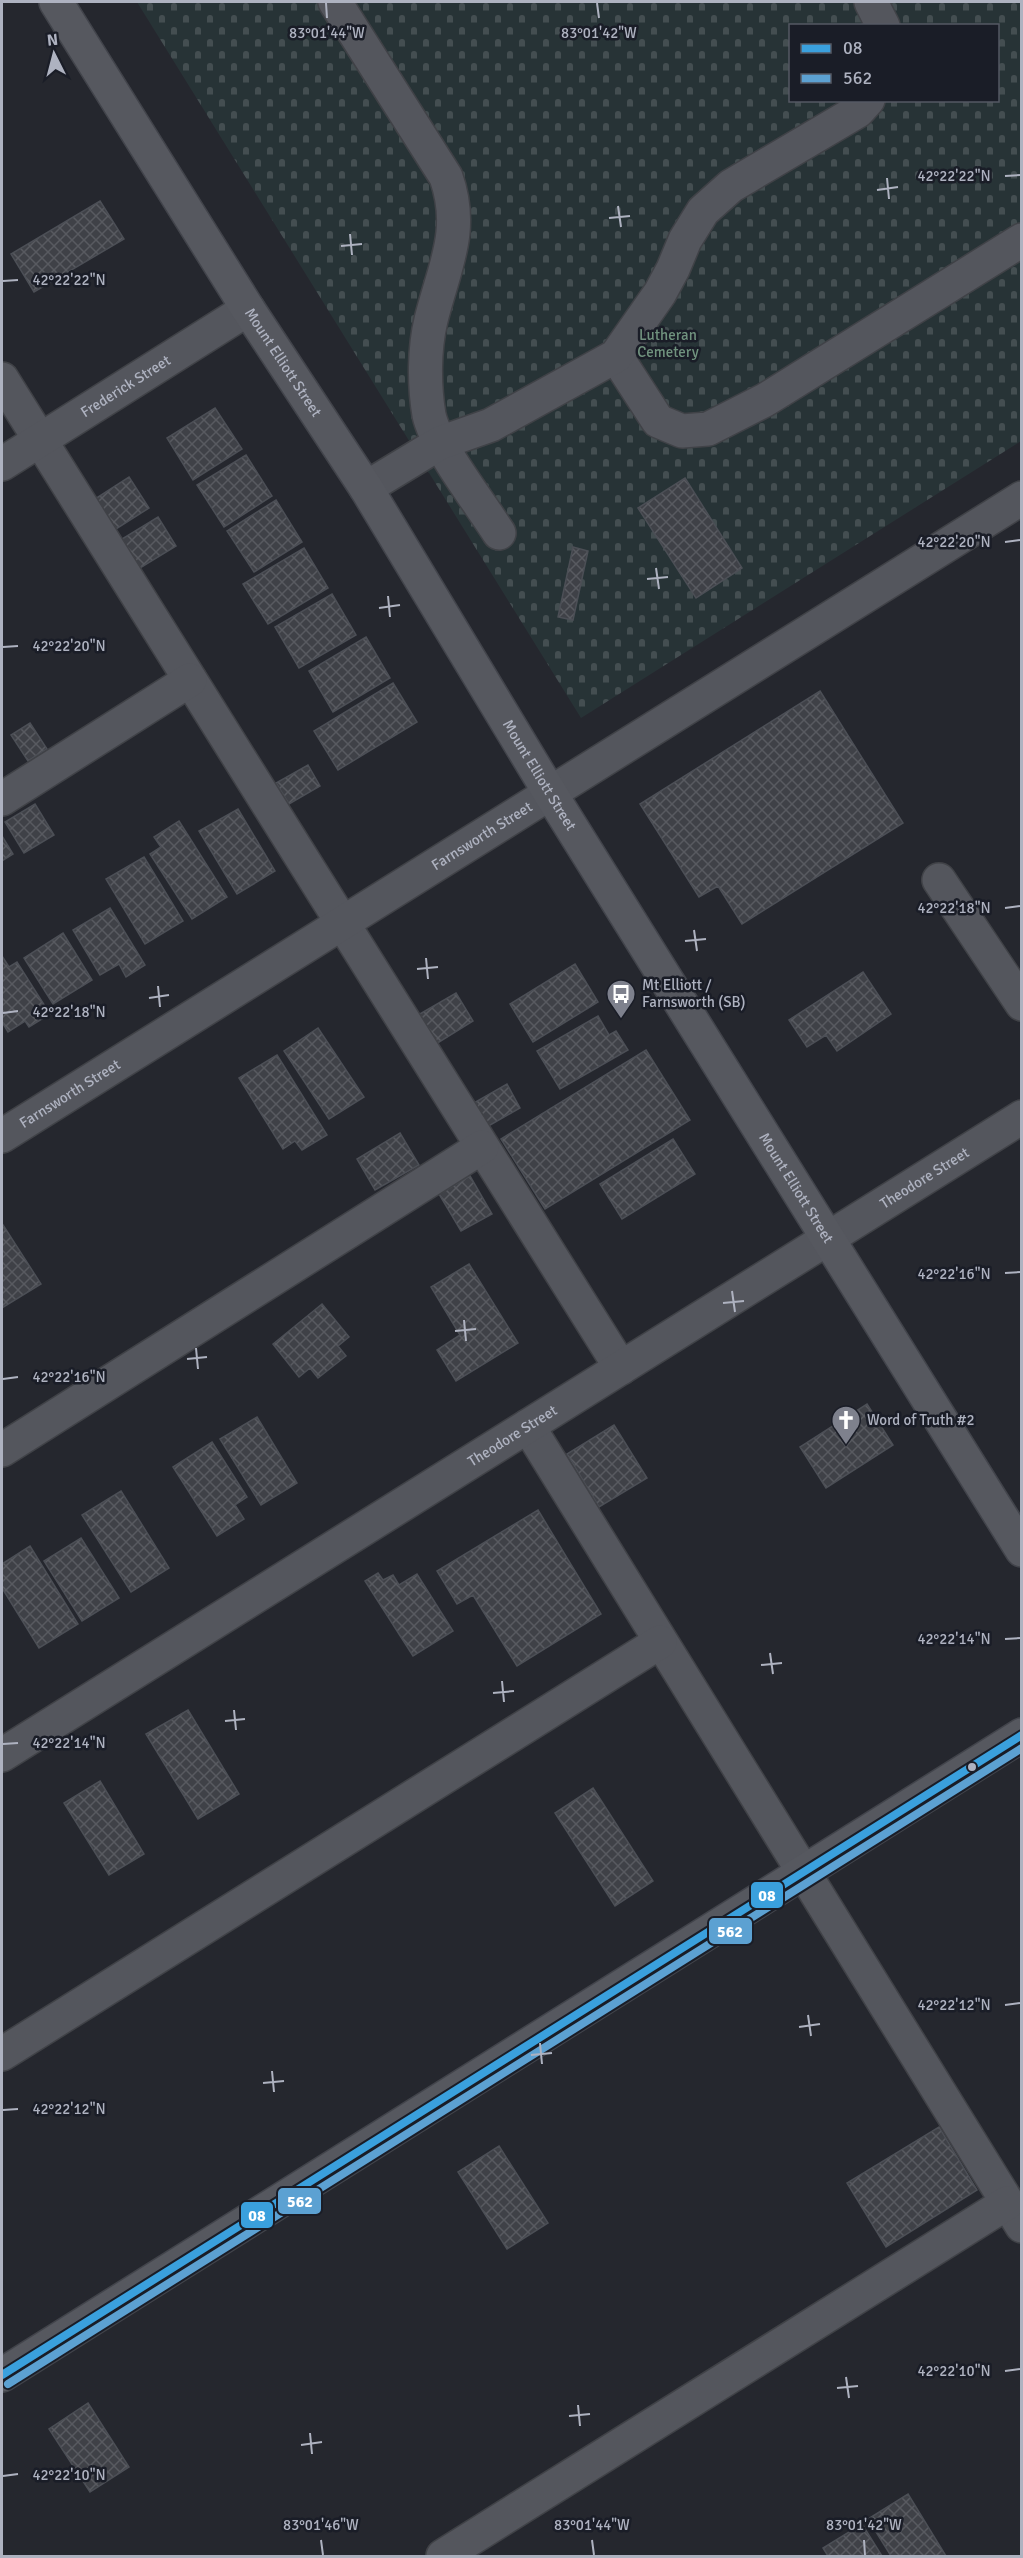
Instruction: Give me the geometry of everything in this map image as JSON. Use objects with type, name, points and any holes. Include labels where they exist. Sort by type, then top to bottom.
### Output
[{"type":"main road","name":"Mount Elliott Street","points":[[57,2],[248,309],[366,488],[550,793],[1022,1550]]},
{"type":"main road","points":[[2,2375],[1022,1735]]},
{"type":"street","points":[[871,2],[882,24]]},
{"type":"street","points":[[341,4],[446,177],[453,196],[455,217],[453,238],[431,322],[426,391],[430,417],[440,443],[499,533]]},
{"type":"street","points":[[366,488],[440,443],[491,425],[616,356],[660,292],[685,240],[704,211],[731,186],[858,111],[866,102]]},
{"type":"street","points":[[616,356],[658,421],[682,431],[708,429],[765,400],[1022,240]]},
{"type":"street","name":"Frederick Street","points":[[2,464],[248,309]]},
{"type":"street","points":[[2,379],[621,1368]]},
{"type":"street","name":"Farnsworth Street","points":[[2,1136],[1022,498]]},
{"type":"street","points":[[2,799],[190,680]]},
{"type":"street","points":[[939,880],[1022,1004]]},
{"type":"street","name":"Theodore Street","points":[[2,1755],[1022,1117]]},
{"type":"street","points":[[2,1450],[482,1147]]},
{"type":"street","points":[[444,2556],[1014,2215],[528,1426]]},
{"type":"street","points":[[2,2054],[660,1642]]},
{"type":"green space","name":"Lutheran Cemetery","points":[[137,2],[1021,2],[1021,441],[581,718]]},
{"type":"building","points":[[100,201],[124,239],[34,292],[11,254]]},
{"type":"building","points":[[215,408],[242,449],[193,480],[167,438]]},
{"type":"building","points":[[246,455],[272,496],[224,527],[197,485]]},
{"type":"building","points":[[129,477],[149,508],[116,529],[95,499]]},
{"type":"building","points":[[685,478],[742,568],[696,598],[638,508]]},
{"type":"building","points":[[276,500],[302,542],[254,572],[227,531]]},
{"type":"building","points":[[158,517],[176,546],[140,568],[122,539]]},
{"type":"building","points":[[573,547],[588,551],[573,620],[558,617]]},
{"type":"building","points":[[304,548],[328,588],[268,624],[243,584]]},
{"type":"building","points":[[332,594],[356,635],[299,668],[275,627]]},
{"type":"building","points":[[366,637],[390,678],[333,712],[309,671]]},
{"type":"building","points":[[393,683],[417,722],[338,770],[314,731]]},
{"type":"building","points":[[820,691],[903,823],[742,924],[718,886],[699,897],[640,804]]},
{"type":"building","points":[[30,723],[47,749],[28,761],[11,735]]},
{"type":"building","points":[[308,765],[320,786],[289,804],[276,783]]},
{"type":"building","points":[[35,804],[54,835],[24,853],[5,822]]},
{"type":"building","points":[[238,809],[275,871],[237,894],[199,831]]},
{"type":"building","points":[[179,821],[227,897],[192,919],[150,854],[161,847],[154,837]]},
{"type":"building","points":[[2,836],[13,854],[2,861]]},
{"type":"building","points":[[144,857],[183,921],[145,944],[106,879]]},
{"type":"building","points":[[110,908],[145,965],[126,977],[119,964],[100,975],[73,930]]},
{"type":"building","points":[[63,933],[92,980],[53,1004],[24,958]]},
{"type":"building","points":[[2,956],[9,967],[17,962],[50,1014],[29,1027],[25,1021],[8,1032],[2,1022]]},
{"type":"building","points":[[575,964],[598,1002],[533,1042],[510,1004]]},
{"type":"building","points":[[863,972],[891,1014],[837,1051],[826,1035],[807,1047],[789,1020]]},
{"type":"building","points":[[456,993],[473,1021],[436,1044],[418,1015]]},
{"type":"building","points":[[598,1016],[609,1035],[616,1031],[628,1050],[560,1089],[537,1051]]},
{"type":"building","points":[[318,1028],[364,1097],[329,1119],[284,1051]]},
{"type":"building","points":[[646,1050],[690,1120],[545,1209],[501,1139]]},
{"type":"building","points":[[277,1055],[327,1135],[302,1150],[295,1141],[283,1149],[239,1078]]},
{"type":"building","points":[[507,1084],[520,1108],[485,1128],[472,1104]]},
{"type":"building","points":[[400,1133],[419,1165],[375,1190],[357,1159]]},
{"type":"building","points":[[673,1139],[695,1174],[622,1219],[600,1184]]},
{"type":"building","points":[[470,1176],[492,1214],[461,1231],[439,1194]]},
{"type":"building","points":[[2,1226],[41,1284],[2,1308]]},
{"type":"building","points":[[469,1264],[518,1343],[456,1381],[437,1350],[460,1335],[431,1287]]},
{"type":"building","points":[[322,1304],[349,1337],[338,1346],[346,1356],[318,1378],[310,1368],[299,1377],[273,1344]]},
{"type":"building","name":"Word of Truth #2","points":[[867,1404],[893,1445],[826,1488],[800,1447]]},
{"type":"building","points":[[257,1417],[297,1483],[261,1505],[220,1439]]},
{"type":"building","points":[[614,1425],[647,1478],[599,1507],[567,1454]]},
{"type":"building","points":[[212,1442],[247,1497],[235,1505],[244,1519],[217,1536],[173,1467]]},
{"type":"building","points":[[121,1491],[169,1568],[131,1592],[82,1515]]},
{"type":"building","points":[[538,1510],[601,1614],[517,1666],[473,1595],[457,1604],[437,1571]]},
{"type":"building","points":[[81,1538],[119,1598],[82,1621],[44,1561]]},
{"type":"building","points":[[30,1546],[78,1624],[39,1648],[2,1588],[2,1564]]},
{"type":"building","points":[[378,1573],[383,1580],[393,1575],[399,1585],[417,1574],[453,1631],[413,1656],[365,1581]]},
{"type":"building","points":[[188,1710],[239,1794],[198,1819],[146,1734]]},
{"type":"building","points":[[100,1781],[144,1854],[109,1875],[64,1803]]},
{"type":"building","points":[[593,1788],[653,1881],[615,1906],[555,1813]]},
{"type":"building","points":[[939,2127],[977,2190],[886,2247],[847,2183]]},
{"type":"building","points":[[499,2146],[548,2223],[507,2249],[458,2172]]},
{"type":"building","points":[[88,2403],[129,2467],[90,2492],[49,2429]]},
{"type":"building","points":[[908,2494],[946,2556],[891,2556],[868,2519]]},
{"type":"building","points":[[862,2524],[882,2556],[828,2556],[823,2548]]},
{"type":"transit line","name":"08","points":[[2,2375],[1022,1735]]},
{"type":"transit line","name":"562","points":[[8,2384],[1022,1748]]},
{"type":"place","name":"Mt Elliott / Farnsworth (SB)","points":[[621,1020]]},
{"type":"place","name":"Word of Truth #2","points":[[846,1446]]}]
